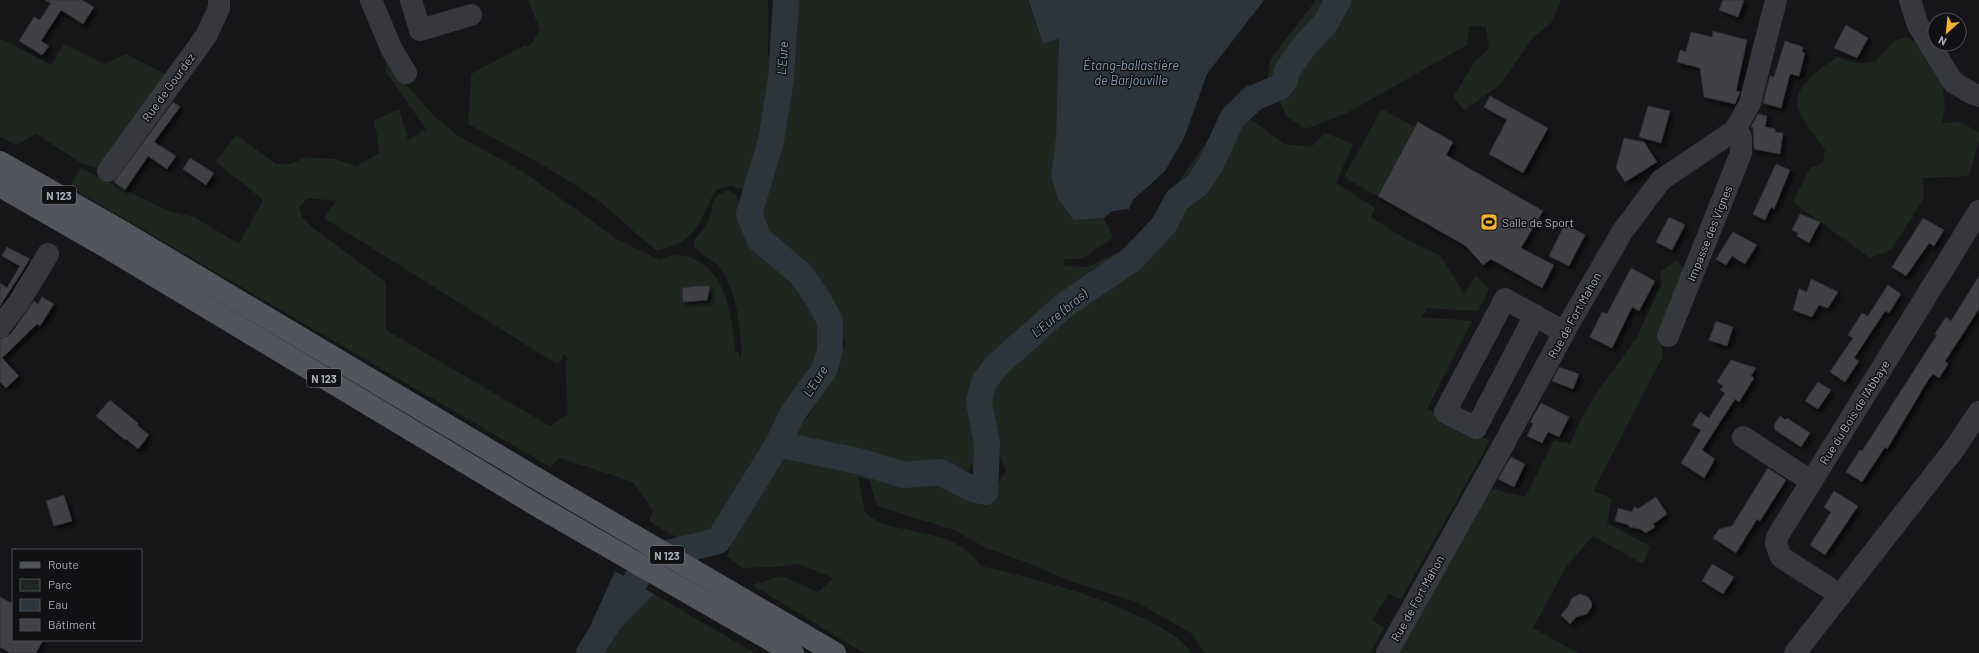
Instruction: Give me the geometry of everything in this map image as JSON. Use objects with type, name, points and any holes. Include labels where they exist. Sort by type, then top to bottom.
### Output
[{"type":"main road","name":"N 123","points":[[0,162],[118,229],[551,487],[835,653]]},
{"type":"main road","name":"N 123","points":[[0,186],[108,248],[541,508],[793,653]]},
{"type":"street","name":"Rue de Gourdez","points":[[108,171],[206,36],[219,8],[219,0]]},
{"type":"street","points":[[371,0],[387,39],[406,73]]},
{"type":"street","points":[[411,0],[420,30]]},
{"type":"street","name":"Rue de Fort Mahon","points":[[1386,653],[1501,449],[1564,332],[1622,232],[1661,180],[1735,130],[1750,103],[1776,0]]},
{"type":"street","points":[[1909,1],[1918,25],[1953,82],[1979,96]]},
{"type":"street","points":[[387,39],[471,16]]},
{"type":"street","name":"Impasse des Vignes","points":[[1668,336],[1741,153],[1741,137],[1735,130]]},
{"type":"street","name":"Rue du Bois de l'Abbaye","points":[[1840,595],[1781,557],[1776,544],[1777,537],[1979,211]]},
{"type":"street","points":[[0,327],[19,302],[48,254]]},
{"type":"street","points":[[1535,316],[1476,428],[1446,412],[1505,299],[1564,332]]},
{"type":"street","points":[[1795,653],[1956,448],[1979,412]]},
{"type":"street","points":[[1743,437],[1811,481]]},
{"type":"green space","points":[[528,0],[768,0],[768,53],[775,94],[766,138],[757,165],[751,193],[731,185],[716,190],[700,221],[689,236],[671,247],[657,251],[609,209],[576,185],[468,124],[471,74],[525,45],[529,47],[540,30]]},
{"type":"green space","points":[[792,0],[1027,0],[1043,44],[1059,37],[1056,136],[1051,176],[1074,220],[1104,218],[1113,238],[1082,259],[1065,259],[1063,266],[1087,267],[1121,251],[1151,220],[1208,140],[1236,95],[1247,84],[1257,85],[1249,118],[1284,144],[1311,147],[1325,133],[1353,144],[1336,183],[1375,208],[1371,217],[1407,240],[1441,256],[1464,294],[1476,275],[1489,290],[1478,311],[1427,308],[1422,317],[1472,321],[1427,409],[1490,441],[1401,599],[1388,594],[1372,620],[1384,628],[1370,653],[1205,653],[1191,633],[1137,602],[1076,583],[986,548],[954,530],[877,506],[869,480],[858,477],[865,513],[879,522],[897,528],[937,536],[950,541],[972,555],[981,566],[1023,576],[1084,594],[1124,609],[1150,621],[1170,633],[1182,642],[1192,653],[864,653],[752,585],[781,576],[818,592],[833,578],[799,564],[775,567],[743,568],[727,557],[737,526],[753,507],[764,481],[790,434],[807,418],[831,379],[846,344],[832,304],[813,275],[795,263],[765,236],[758,217],[782,114],[788,21]],"holes":[[[978,365],[986,415],[1006,471],[984,507],[954,479],[969,470],[980,445]]]},
{"type":"green space","points":[[1316,0],[1561,0],[1552,22],[1533,38],[1499,86],[1464,110],[1453,97],[1476,60],[1489,49],[1486,27],[1469,26],[1467,45],[1349,112],[1306,129],[1286,116],[1279,99],[1290,80],[1266,88],[1270,60]]},
{"type":"green space","points":[[1905,37],[1919,44],[1942,82],[1945,105],[1942,123],[1960,122],[1979,132],[1979,141],[1969,176],[1923,178],[1924,198],[1891,250],[1870,258],[1793,202],[1810,168],[1823,163],[1825,150],[1798,109],[1797,101],[1799,93],[1810,78],[1837,57],[1857,63],[1875,62],[1893,42]]},
{"type":"green space","points":[[0,40],[4,40],[51,65],[64,44],[104,64],[126,54],[167,75],[99,168],[83,164],[36,134],[16,145],[0,137]]},
{"type":"green space","points":[[386,62],[434,116],[457,135],[525,173],[617,239],[659,260],[679,255],[692,258],[704,265],[721,285],[726,298],[730,311],[735,352],[738,352],[741,362],[741,339],[737,311],[729,285],[724,274],[717,265],[695,248],[693,242],[708,222],[713,202],[717,196],[728,190],[736,194],[745,227],[759,255],[807,289],[819,314],[826,345],[815,370],[793,395],[787,407],[786,420],[771,443],[758,469],[715,535],[689,541],[670,534],[649,521],[653,511],[633,482],[560,458],[550,467],[70,187],[80,168],[169,211],[194,217],[239,244],[263,200],[216,162],[236,135],[276,164],[291,164],[306,157],[335,159],[356,166],[379,153],[378,139],[373,121],[399,109],[408,140],[426,129],[386,72]],"holes":[[[308,198],[336,201],[324,218],[558,365],[564,354],[569,358],[565,362],[568,414],[550,426],[386,330],[386,282],[314,229],[302,217],[299,207]]]},
{"type":"green space","points":[[1382,109],[1415,127],[1377,196],[1344,177]]},
{"type":"green space","points":[[1677,260],[1687,274],[1660,335],[1663,356],[1593,491],[1612,498],[1607,523],[1650,546],[1643,564],[1593,536],[1566,567],[1533,628],[1578,653],[1398,653],[1489,488],[1525,497],[1554,440],[1570,444],[1581,419],[1599,389],[1636,339],[1661,285],[1660,272]]},
{"type":"green space","points":[[654,594],[755,653],[596,653]]},
{"type":"water","name":"Étang-ballastière de Barjouville","points":[[1028,0],[1264,0],[1207,74],[1184,138],[1165,171],[1133,200],[1129,209],[1112,211],[1104,218],[1074,220],[1058,199],[1051,176],[1056,136],[1059,38],[1043,44]]},
{"type":"water","points":[[615,571],[654,594],[596,653],[578,653]]},
{"type":"building","points":[[45,0],[82,0],[94,7],[83,24],[61,10],[41,41],[49,46],[42,55],[19,41],[34,17],[40,20],[51,3]]},
{"type":"building","points":[[1723,0],[1744,0],[1738,17],[1719,10]]},
{"type":"building","points":[[1846,25],[1868,38],[1857,58],[1834,48]]},
{"type":"building","points":[[1713,31],[1747,40],[1736,91],[1740,92],[1735,104],[1704,97],[1700,68],[1677,62],[1680,50],[1686,52],[1691,32],[1712,37]]},
{"type":"building","points":[[1785,41],[1803,47],[1802,52],[1805,53],[1799,76],[1790,74],[1781,108],[1763,103],[1770,76],[1774,77]]},
{"type":"building","points":[[1490,96],[1548,128],[1523,173],[1489,154],[1507,120],[1484,107]]},
{"type":"building","points":[[173,102],[180,107],[154,142],[176,156],[167,169],[148,156],[125,190],[114,182]]},
{"type":"building","points":[[1648,106],[1670,111],[1661,143],[1639,137]]},
{"type":"building","points":[[1758,114],[1767,116],[1765,127],[1775,129],[1775,132],[1783,133],[1780,154],[1754,149],[1753,128],[1751,127]]},
{"type":"building","points":[[1418,122],[1453,142],[1446,155],[1543,211],[1521,248],[1554,265],[1542,288],[1491,259],[1483,265],[1466,246],[1378,196]]},
{"type":"building","points":[[1624,138],[1644,142],[1657,162],[1625,182],[1616,168]]},
{"type":"building","points":[[190,158],[214,173],[206,185],[183,169]]},
{"type":"building","points":[[1776,164],[1790,170],[1774,209],[1771,207],[1765,220],[1753,214]]},
{"type":"building","points":[[1800,214],[1820,222],[1809,243],[1797,236],[1798,233],[1792,230]]},
{"type":"building","points":[[1669,217],[1685,225],[1672,250],[1656,242]]},
{"type":"building","points":[[1923,218],[1944,230],[1934,246],[1929,243],[1906,276],[1892,267]]},
{"type":"building","points":[[1565,224],[1585,235],[1569,266],[1549,256]]},
{"type":"building","points":[[1733,232],[1757,245],[1745,264],[1732,256],[1726,265],[1716,259]]},
{"type":"building","points":[[7,247],[30,259],[0,306],[0,283],[7,288],[20,266],[2,256]]},
{"type":"building","points":[[1631,268],[1655,281],[1639,311],[1632,307],[1612,348],[1590,337],[1602,312],[1607,314]]},
{"type":"building","points":[[1979,276],[1979,309],[1945,361],[1948,364],[1939,378],[1933,374],[1928,380],[1887,449],[1885,447],[1862,482],[1846,472],[1860,450],[1862,451],[1937,335],[1935,334],[1946,317],[1951,321]]},
{"type":"building","points":[[1811,279],[1838,292],[1828,308],[1819,305],[1812,317],[1793,310],[1799,289],[1807,292]]},
{"type":"building","points":[[1888,285],[1901,294],[1889,313],[1885,311],[1854,358],[1859,361],[1845,382],[1830,372],[1853,338],[1848,335],[1862,313],[1868,316]]},
{"type":"building","points":[[710,286],[707,300],[683,302],[682,288]]},
{"type":"building","points":[[42,297],[54,304],[40,326],[37,324],[2,358],[19,376],[6,388],[0,382],[0,339],[10,335],[34,301],[38,304]]},
{"type":"building","points":[[1716,321],[1733,327],[1727,346],[1709,340]]},
{"type":"building","points":[[1731,360],[1756,368],[1751,376],[1754,378],[1739,402],[1735,399],[1702,450],[1715,459],[1704,478],[1681,463],[1701,430],[1692,425],[1700,412],[1709,418],[1725,393],[1720,390],[1723,386],[1717,382]]},
{"type":"building","points":[[1559,367],[1579,374],[1573,389],[1552,381]]},
{"type":"building","points":[[1818,382],[1831,390],[1818,409],[1805,401]]},
{"type":"building","points":[[110,400],[139,424],[137,425],[149,435],[138,449],[96,416]]},
{"type":"building","points":[[1541,403],[1569,417],[1559,437],[1548,432],[1542,443],[1527,436],[1533,424],[1530,422]]},
{"type":"building","points":[[1780,416],[1785,420],[1787,418],[1810,433],[1801,447],[1775,430],[1774,425]]},
{"type":"building","points":[[1511,457],[1525,464],[1514,487],[1498,479]]},
{"type":"building","points":[[1768,468],[1786,480],[1760,521],[1757,519],[1736,553],[1713,538],[1719,529],[1732,526]]},
{"type":"building","points":[[1834,491],[1858,506],[1825,555],[1810,545],[1831,512],[1824,507]]},
{"type":"building","points":[[64,495],[72,521],[54,526],[46,501]]},
{"type":"building","points":[[1656,497],[1667,514],[1653,524],[1655,527],[1646,533],[1640,529],[1629,527],[1629,525],[1615,521],[1618,508],[1632,512],[1634,507],[1638,509]]},
{"type":"building","points":[[1712,564],[1734,577],[1723,594],[1702,581]]},
{"type":"building","points":[[1580,594],[1588,597],[1592,603],[1591,608],[1587,614],[1576,617],[1570,624],[1561,615],[1568,607],[1572,598]]},
{"type":"building","points":[[0,597],[12,603],[12,641],[42,641],[36,653],[10,653],[0,647]]},
{"type":"waterway","name":"L'Eure","points":[[589,653],[651,557],[718,541],[778,444],[793,413],[824,370],[830,350],[830,321],[818,299],[801,274],[759,239],[749,214],[771,141],[781,79],[786,0]]},
{"type":"waterway","name":"L'Eure (bras)","points":[[778,444],[862,462],[904,475],[940,472],[970,488],[985,492],[987,444],[979,402],[984,382],[997,365],[1066,304],[1131,260],[1164,225],[1177,200],[1198,184],[1211,164],[1233,117],[1254,98],[1280,87],[1285,80],[1287,71],[1305,45],[1325,24],[1338,0]]},
{"type":"place","name":"Salle de Sport","points":[[1489,222]]}]
